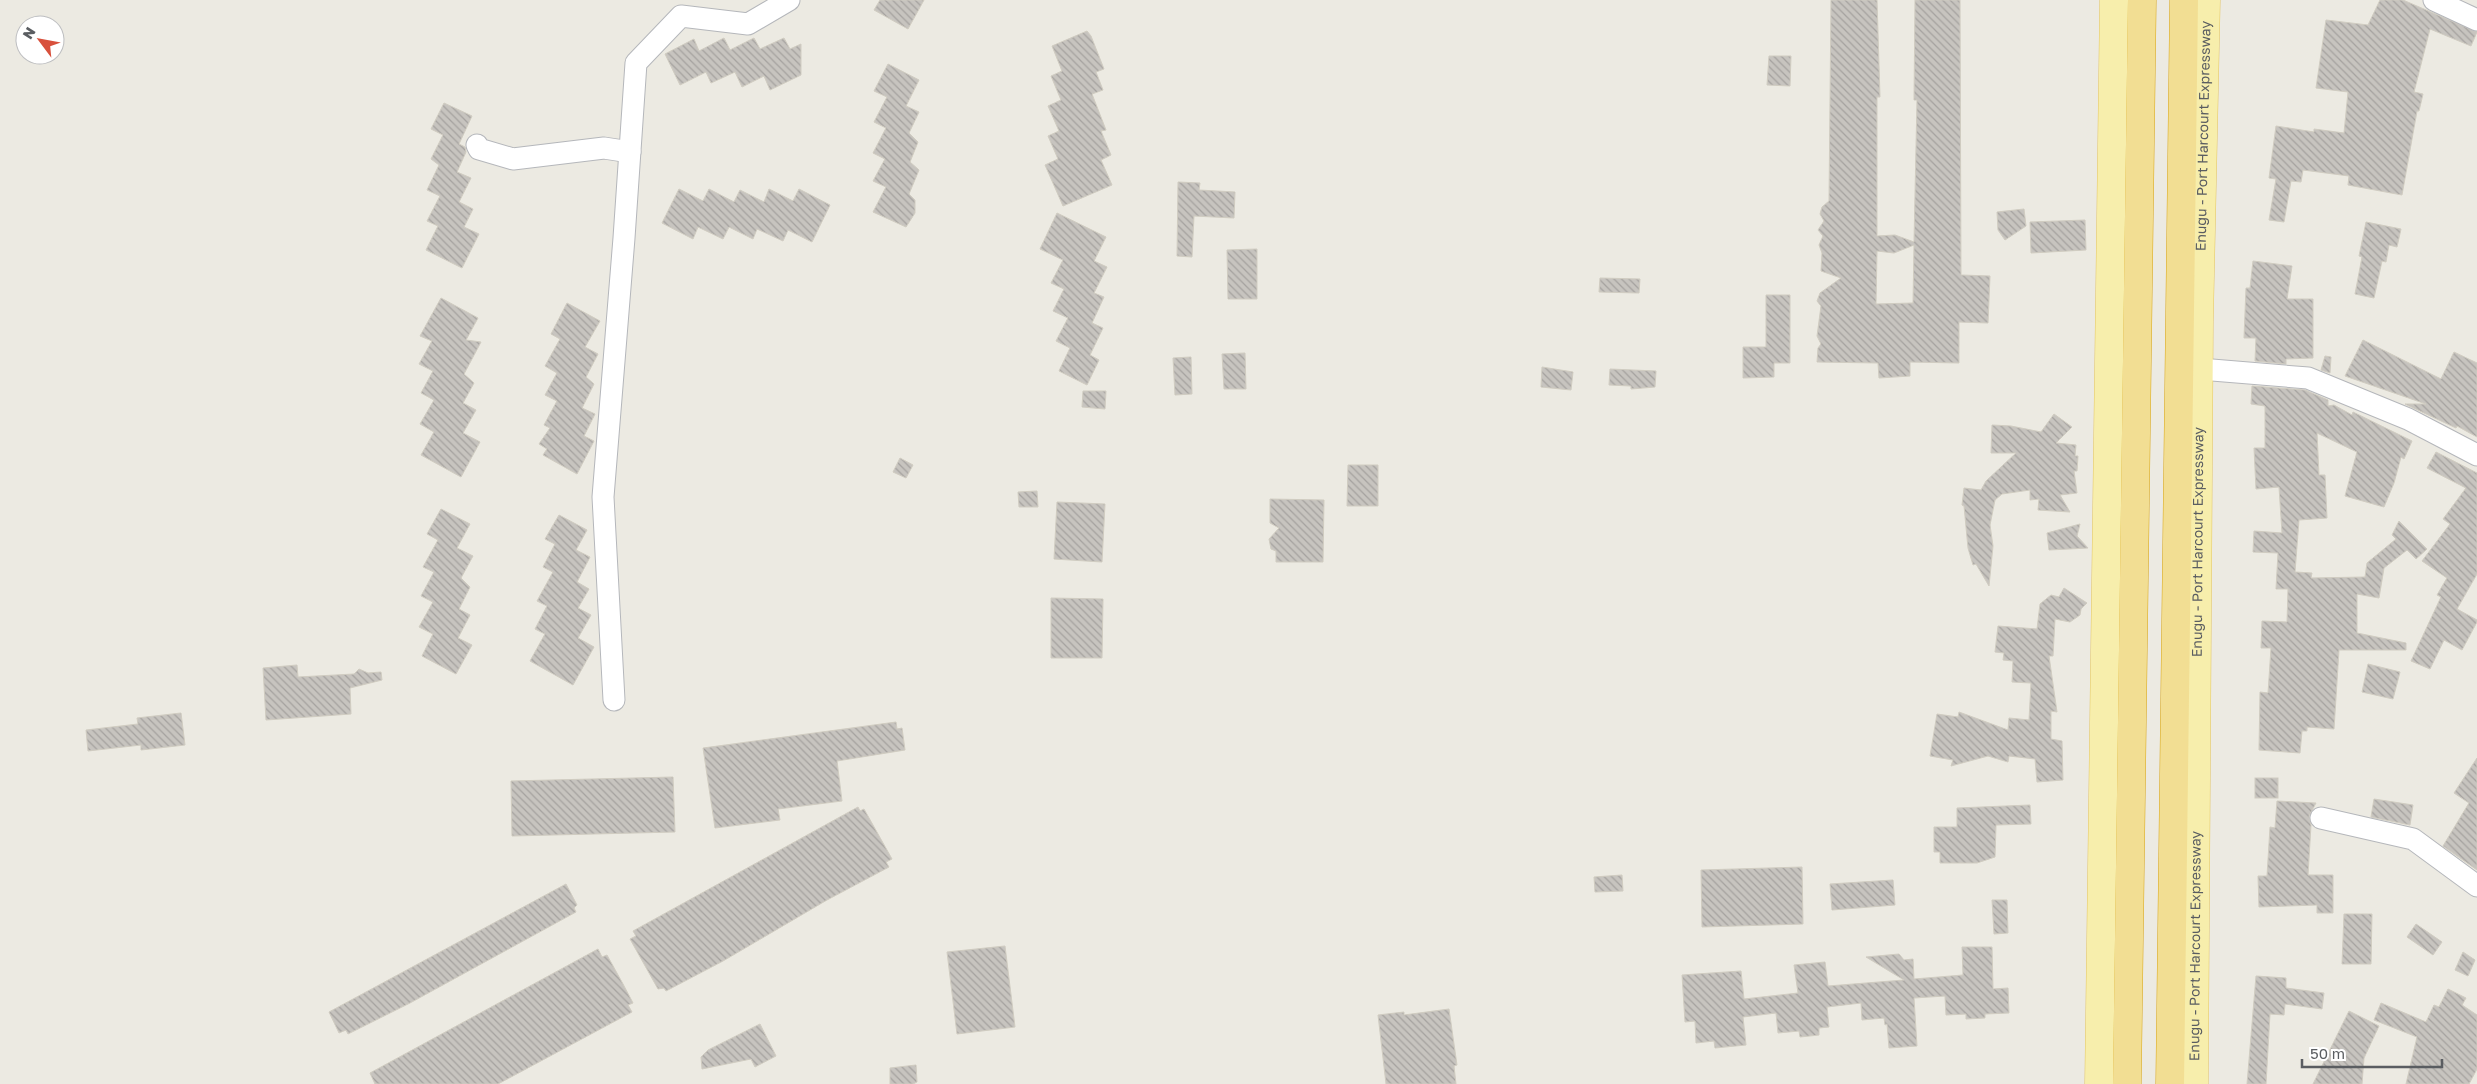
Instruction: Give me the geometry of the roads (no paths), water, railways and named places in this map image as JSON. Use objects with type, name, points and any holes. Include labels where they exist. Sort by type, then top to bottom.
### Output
[{"type":"highway","points":[[2127,1084],[2142,0]]},
{"type":"highway","name":"Enugu - Port Harcourt Expressway","points":[[2170,1084],[2184,0]]},
{"type":"main road","points":[[2099,1084],[2114,0]]},
{"type":"main road","name":"Enugu - Port Harcourt Expressway","points":[[2194,1084],[2199,312],[2206,0]]},
{"type":"street","points":[[614,700],[603,497],[636,63],[681,16],[748,24],[789,0]]},
{"type":"street","points":[[2434,0],[2477,20]]},
{"type":"street","points":[[477,145],[479,148],[513,159],[604,148],[630,152]]},
{"type":"street","points":[[2200,369],[2308,378],[2408,419],[2477,456]]},
{"type":"street","points":[[2321,818],[2413,839],[2477,886]]}]
